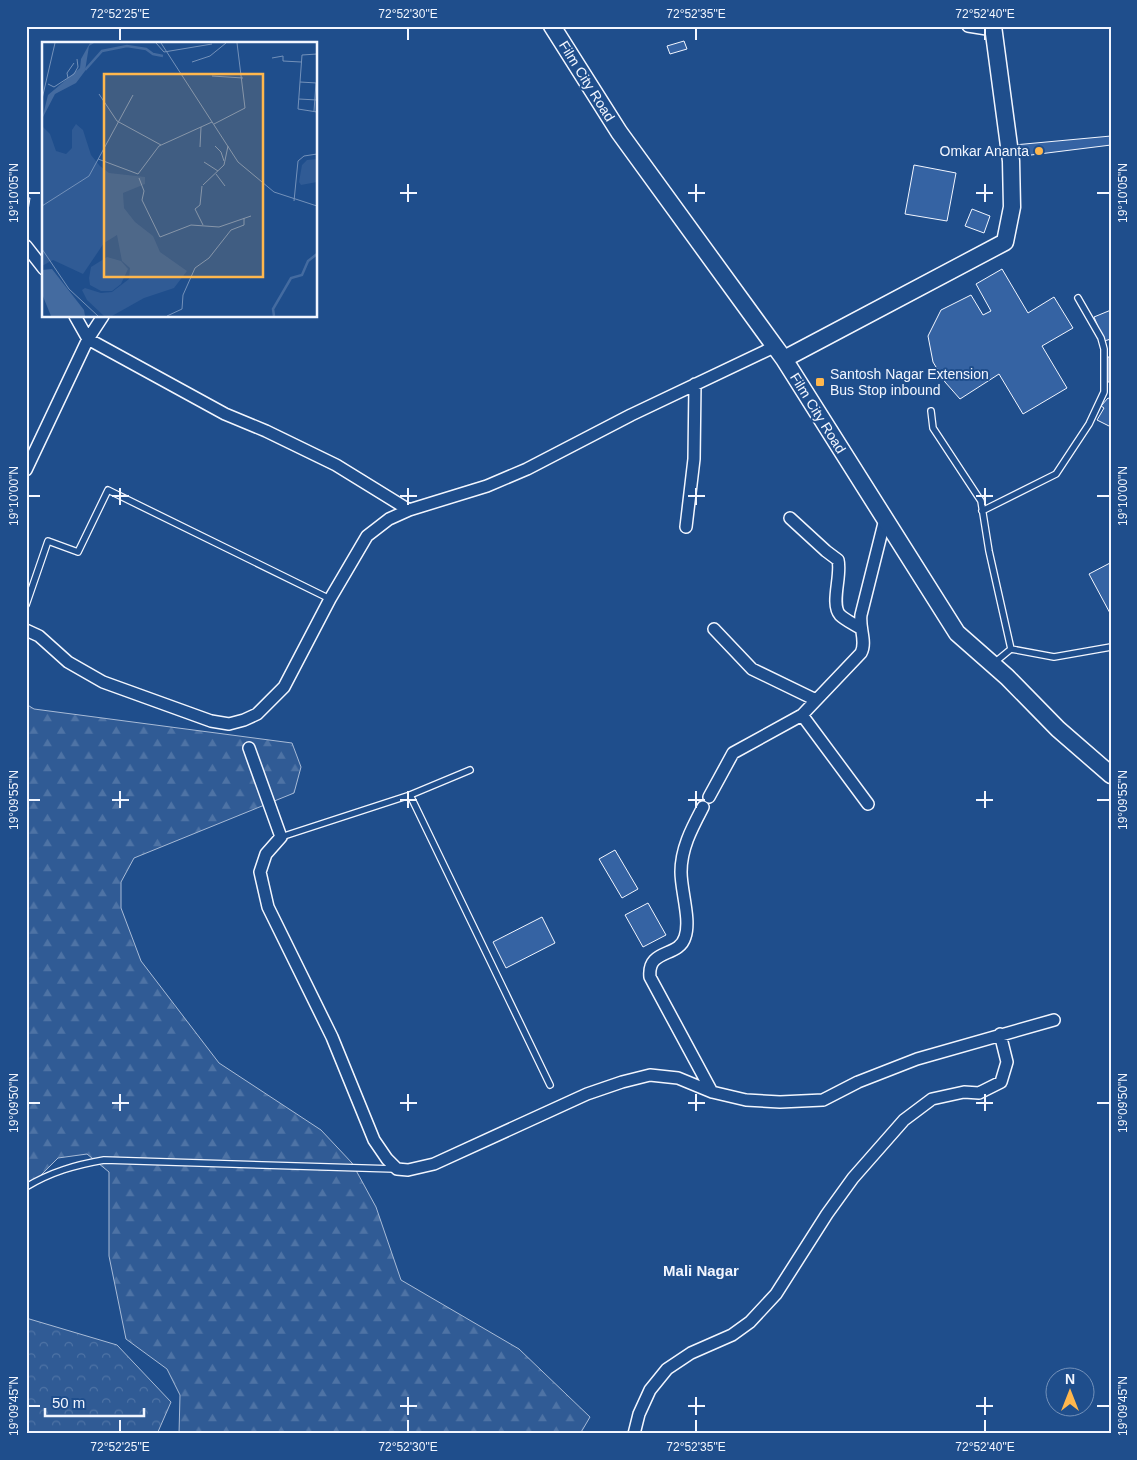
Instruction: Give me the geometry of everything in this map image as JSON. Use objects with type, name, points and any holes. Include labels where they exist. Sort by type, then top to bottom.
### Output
[{"type":"street","name":"Film City Road","points":[[552,26],[619,132],[779,353],[957,633],[993,664],[1058,729],[1111,775]]},
{"type":"street","points":[[26,630],[39,636],[68,662],[103,682],[211,721],[229,724],[257,714],[284,687],[330,599],[367,536],[389,519],[409,510],[487,486],[527,469],[630,415],[695,384],[779,353],[1005,242],[1012,207],[1011,162],[993,28],[968,26]]},
{"type":"street","points":[[26,246],[42,266]]},
{"type":"street","points":[[76,318],[88,339],[225,414],[266,431],[336,465],[409,510]]},
{"type":"street","points":[[26,470],[88,339],[102,318]]},
{"type":"street","points":[[686,527],[694,459],[695,384]]},
{"type":"street","points":[[790,518],[838,560],[840,568],[835,606],[839,614],[860,628]]},
{"type":"street","points":[[712,1092],[650,977],[649,966],[653,960],[680,945],[685,939],[686,929],[681,872],[687,839],[733,753],[802,715],[861,653],[864,644],[860,628],[861,615],[885,519]]},
{"type":"street","points":[[714,630],[744,663],[752,669],[816,700]]},
{"type":"street","points":[[802,715],[868,804]]},
{"type":"street","points":[[249,748],[281,837],[266,854],[260,872],[268,907],[332,1037],[374,1140],[387,1159],[397,1169],[408,1170],[434,1164],[587,1094],[650,1075],[678,1078],[712,1092],[754,1101],[823,1100],[858,1082],[917,1059],[1054,1020]]},
{"type":"street","points":[[634,1434],[639,1414],[650,1390],[668,1369],[691,1353],[732,1334],[750,1322],[776,1294],[822,1222],[854,1178],[904,1120],[932,1099],[964,1092],[979,1093],[1001,1082],[1007,1062],[1000,1034]]},
{"type":"lane","points":[[982,511],[1056,474],[1089,424],[1104,392],[1104,349],[1096,326],[1078,298]]},
{"type":"lane","points":[[931,411],[933,428],[981,501],[988,551],[1011,649]]},
{"type":"lane","points":[[26,605],[48,541],[78,552],[108,490],[330,599]]},
{"type":"lane","points":[[1011,649],[1054,657],[1111,646]]},
{"type":"lane","points":[[993,664],[1011,649]]},
{"type":"lane","points":[[281,837],[410,795],[470,770]]},
{"type":"lane","points":[[410,795],[550,1086]]},
{"type":"lane","points":[[26,1187],[48,1174],[78,1164],[104,1160],[397,1169]]},
{"type":"green space","points":[[26,704],[34,709],[292,743],[301,767],[294,793],[134,858],[121,882],[121,908],[141,961],[219,1063],[321,1130],[352,1163],[376,1207],[401,1280],[519,1349],[590,1417],[580,1434],[179,1434],[180,1395],[167,1369],[126,1339],[109,1256],[109,1172],[87,1154],[58,1158],[26,1190]]},
{"type":"green space","points":[[26,1318],[117,1345],[171,1402],[157,1434],[26,1434]]},
{"type":"building","points":[[684,41],[687,49],[670,54],[667,46]]},
{"type":"building","name":"Omkar Ananta","points":[[1111,136],[1111,145],[1015,157],[1014,145]]},
{"type":"building","points":[[914,165],[956,173],[947,221],[905,214]]},
{"type":"building","points":[[26,198],[30,198],[27,217],[26,217]]},
{"type":"building","points":[[972,209],[990,216],[984,233],[965,226]]},
{"type":"building","points":[[1002,269],[1028,313],[1054,297],[1073,328],[1042,346],[1067,388],[1023,414],[999,374],[960,399],[945,382],[933,362],[928,336],[941,310],[971,295],[983,315],[991,311],[976,284]]},
{"type":"building","points":[[1111,310],[1111,339],[1104,341],[1094,317]]},
{"type":"building","points":[[1108,357],[1111,357],[1111,382],[1108,382]]},
{"type":"building","points":[[1108,398],[1111,399],[1111,427],[1097,420],[1104,408],[1101,406]]},
{"type":"building","points":[[1110,563],[1111,565],[1111,615],[1089,574]]},
{"type":"building","points":[[615,850],[638,889],[622,898],[599,859]]},
{"type":"building","points":[[648,903],[666,935],[643,947],[625,915]]},
{"type":"building","points":[[542,917],[555,943],[506,968],[493,942]]},
{"type":"place","name":"Omkar Ananta","points":[[1039,151]]},
{"type":"place","name":"Santosh Nagar Extension Bus Stop inbound","points":[[820,382]]},
{"type":"district","name":"Mali Nagar","points":[[701,1271]]}]
